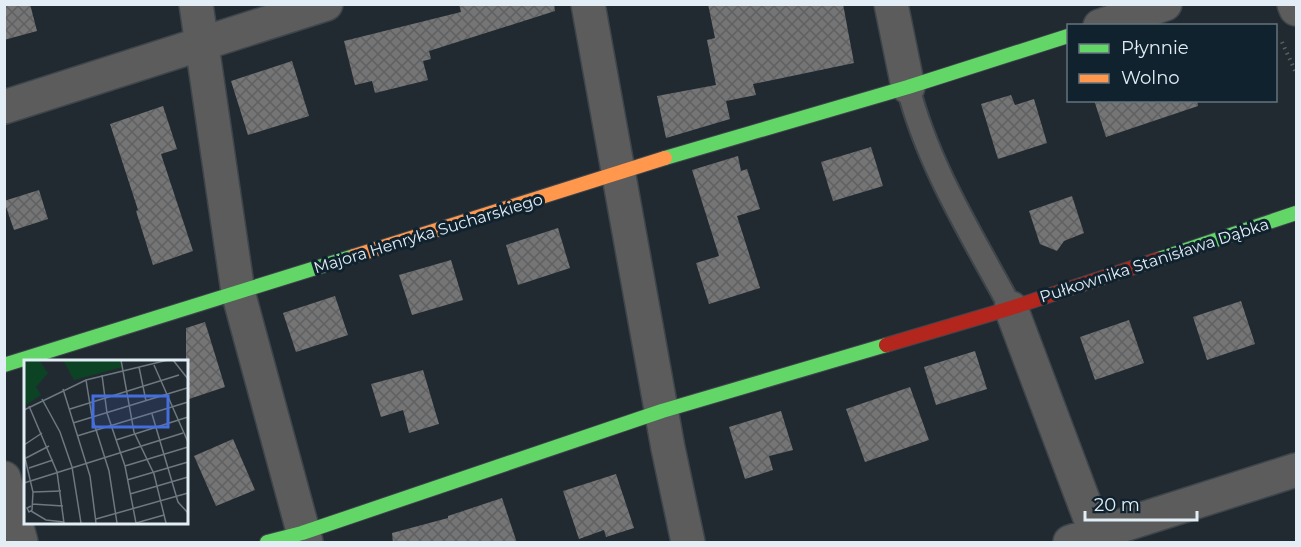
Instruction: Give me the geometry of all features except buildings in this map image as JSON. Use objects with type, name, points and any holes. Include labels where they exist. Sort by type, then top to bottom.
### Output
[{"type":"street","points":[[196,4],[200,44],[238,292],[304,538]]},
{"type":"street","points":[[4,106],[326,4]]},
{"type":"street","points":[[588,4],[668,448],[688,543]]},
{"type":"street","points":[[891,4],[908,87],[1067,36]]},
{"type":"street","points":[[1106,24],[1165,4]]},
{"type":"street","points":[[1288,23],[1294,4]]},
{"type":"street","name":"Majora Henryka Sucharskiego","points":[[4,365],[578,187],[617,172],[908,87]]},
{"type":"street","name":"Pułkownika Stanisława Dąbka","points":[[1011,308],[1296,213]]},
{"type":"street","points":[[267,543],[304,538],[663,411],[1011,308],[1088,540],[1296,470]]},
{"type":"street","points":[[4,478],[21,543]]},
{"type":"lane","points":[[908,87],[913,107],[943,181],[1011,308]]},
{"type":"path","points":[[1288,23],[1296,74]]},
{"type":"traffic: fast","points":[[665,158],[908,87],[1067,36]]},
{"type":"traffic: fast","points":[[1159,259],[1296,213]]},
{"type":"traffic: fast","points":[[4,365],[354,256]]},
{"type":"traffic: fast","points":[[267,542],[302,533],[662,411],[886,345]]},
{"type":"traffic: slow","points":[[354,256],[665,158]]},
{"type":"traffic: jam","points":[[886,345],[1011,308],[1159,259]]}]
